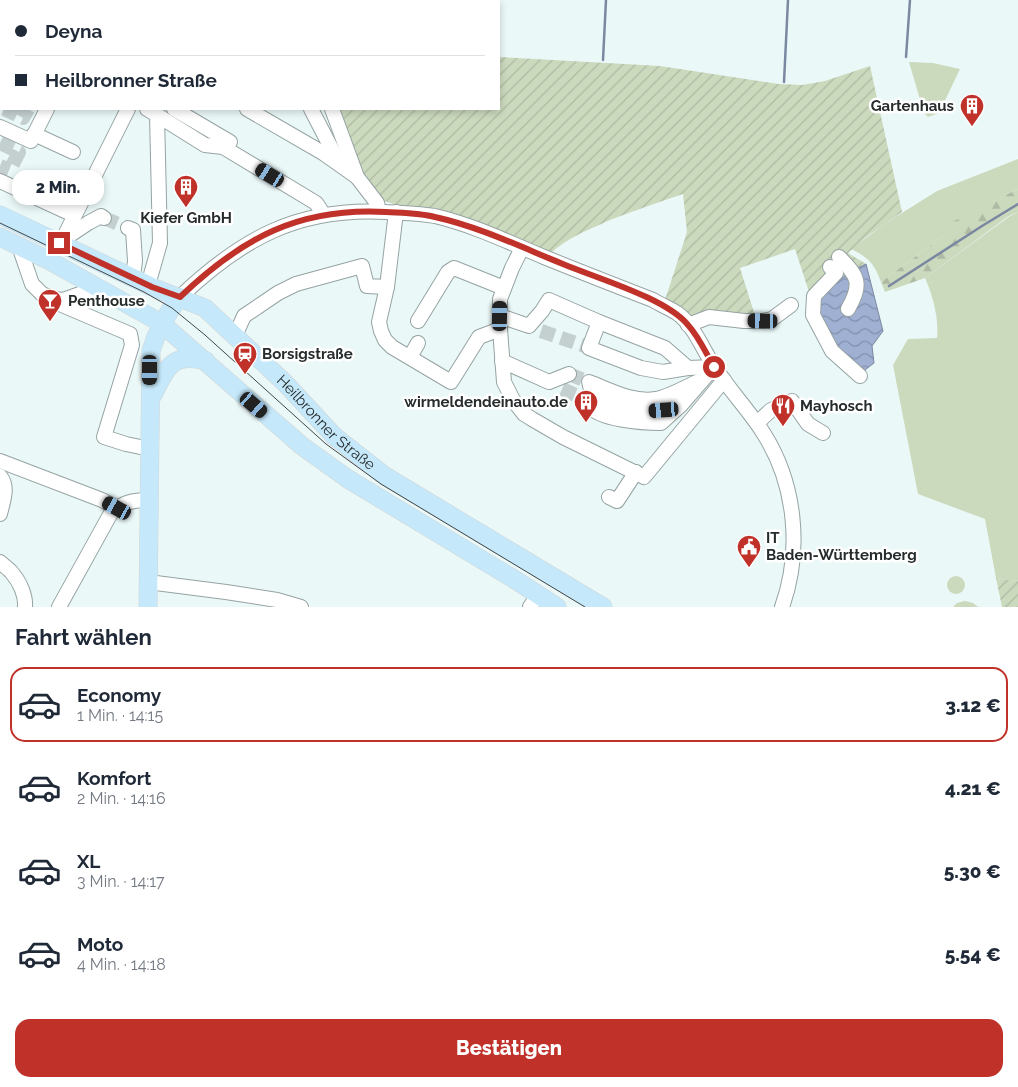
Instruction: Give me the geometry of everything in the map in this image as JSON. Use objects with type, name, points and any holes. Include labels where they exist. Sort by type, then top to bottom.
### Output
[{"type":"main road","name":"Heilbronner Straße","points":[[0,215],[141,281],[205,308],[286,384],[334,436],[363,460],[394,481],[603,607]]},
{"type":"main road","name":"Heilbronner Straße","points":[[0,237],[161,323],[302,446],[348,479],[534,601],[557,607]]},
{"type":"main road","points":[[148,607],[151,351],[161,323],[180,297]]},
{"type":"main road","points":[[150,400],[166,369],[172,362],[189,358],[206,361]]},
{"type":"street","points":[[0,127],[31,141],[46,110]]},
{"type":"street","points":[[61,242],[127,110]]},
{"type":"street","points":[[176,110],[230,142]]},
{"type":"street","points":[[250,110],[323,153],[357,177],[377,202],[378,211]]},
{"type":"street","points":[[312,110],[340,166]]},
{"type":"street","points":[[332,110],[357,177]]},
{"type":"street","points":[[152,112],[206,145],[223,147],[316,203],[324,215]]},
{"type":"street","points":[[141,281],[160,243],[152,112]]},
{"type":"street","points":[[34,134],[74,152]]},
{"type":"street","points":[[0,180],[67,212],[84,175]]},
{"type":"street","points":[[180,297],[214,266],[248,243],[281,226],[324,215],[356,211],[378,211],[434,216],[478,230],[653,300],[678,314],[688,325],[714,367],[757,423],[781,470],[791,506],[794,557],[792,576],[782,607]]},
{"type":"street","points":[[396,212],[387,287],[380,322],[381,331],[385,340],[392,347],[451,382],[479,337],[500,323],[535,329],[548,300],[665,348],[688,368]]},
{"type":"street","points":[[61,242],[88,223],[101,216],[104,218]]},
{"type":"street","points":[[128,228],[133,230],[134,261],[141,281]]},
{"type":"street","points":[[19,246],[32,284],[42,294],[63,300],[96,288]]},
{"type":"street","points":[[522,248],[500,299],[504,382],[513,400],[524,414],[532,419],[563,437],[640,474]]},
{"type":"street","points":[[848,309],[857,293],[857,282],[852,271],[835,262],[836,273],[814,296],[813,315],[821,322],[832,351],[860,376]]},
{"type":"street","points":[[235,336],[244,316],[278,293],[296,284],[362,266],[367,286],[387,287]]},
{"type":"street","points":[[418,321],[448,272],[454,268],[504,288]]},
{"type":"street","points":[[55,299],[62,305],[130,334],[132,346],[104,437],[132,446],[150,449]]},
{"type":"street","points":[[688,325],[709,317],[763,321],[772,319],[791,305]]},
{"type":"street","points":[[599,322],[587,347],[641,368],[663,372],[688,368],[714,367]]},
{"type":"street","points":[[410,357],[418,343]]},
{"type":"street","points":[[502,361],[561,381]]},
{"type":"street","points":[[702,380],[670,394],[650,399],[588,392],[588,405],[590,408],[613,418],[646,423],[661,423],[681,405],[714,367]]},
{"type":"street","points":[[609,497],[617,501],[724,380]]},
{"type":"street","points":[[757,423],[771,410],[792,400],[808,424],[823,434]]},
{"type":"street","points":[[0,461],[102,500],[117,508]]},
{"type":"street","points":[[0,476],[4,480],[6,490],[0,514]]},
{"type":"street","points":[[59,607],[110,513],[128,501],[149,500]]},
{"type":"street","points":[[0,562],[12,573],[18,582],[24,595],[25,607]]},
{"type":"street","points":[[148,582],[226,592],[302,606]]},
{"type":"green space","points":[[500,57],[660,66],[779,84],[802,85],[825,81],[870,66],[902,212],[866,237],[848,253],[866,264],[852,271],[816,296],[809,292],[795,249],[740,268],[758,325],[697,323],[683,308],[665,300],[687,232],[683,194],[594,227],[571,238],[550,254],[381,200],[362,175],[332,110],[500,110]]},
{"type":"green space","points":[[909,62],[933,63],[960,69],[939,113],[928,117],[924,113]]},
{"type":"green space","points":[[1018,159],[1018,189],[945,226],[946,234],[881,282],[870,262],[851,249],[886,223],[937,191]]},
{"type":"green space","points":[[1018,189],[1018,212],[1010,215],[925,278],[885,292],[881,282],[946,234],[944,226]]},
{"type":"green space","points":[[1018,212],[1018,581],[996,578],[985,519],[918,494],[893,365],[908,339],[937,338],[935,307],[925,278]]},
{"type":"green space","points":[[952,576],[960,576],[965,581],[963,592],[952,594],[947,589],[947,581]]},
{"type":"green space","points":[[996,578],[1018,581],[1018,607],[1002,607]]},
{"type":"green space","points":[[965,601],[973,603],[978,607],[953,607],[957,603]]},
{"type":"water","points":[[866,264],[883,331],[872,346],[874,363],[861,373],[835,350],[816,314],[816,296],[852,271]]},
{"type":"waterway","points":[[603,60],[606,0]]},
{"type":"waterway","points":[[784,82],[788,0]]},
{"type":"waterway","points":[[906,57],[910,0]]},
{"type":"waterway","points":[[889,286],[1018,204]]},
{"type":"tunnel","points":[[6,110],[23,118],[27,110]]},
{"type":"tunnel","points":[[0,143],[19,152],[10,170],[0,166]]},
{"type":"tunnel","points":[[104,218],[128,228]]},
{"type":"tunnel","points":[[541,331],[585,346]]},
{"type":"tunnel","points":[[569,374],[589,382]]},
{"type":"tunnel","points":[[562,389],[582,398]]},
{"type":"tram line","points":[[0,223],[144,292],[172,308],[205,335],[326,444],[381,484],[585,607]]},
{"type":"place","name":"Gartenhaus","points":[[972,127]]},
{"type":"place","name":"Kiefer GmbH","points":[[186,208]]},
{"type":"place","name":"Penthouse","points":[[50,322]]},
{"type":"place","name":"Borsigstraße","points":[[245,375]]},
{"type":"place","name":"wirmeldendeinauto.de","points":[[586,423]]},
{"type":"place","name":"Mayhosch","points":[[783,427]]},
{"type":"place","name":"IT Baden-Württemberg","points":[[749,568]]},
{"type":"route","points":[[59,243],[152,287],[180,297],[214,266],[248,243],[281,226],[304,219],[341,212],[371,211],[434,216],[505,240],[653,300],[678,314],[694,332],[714,367]]}]
